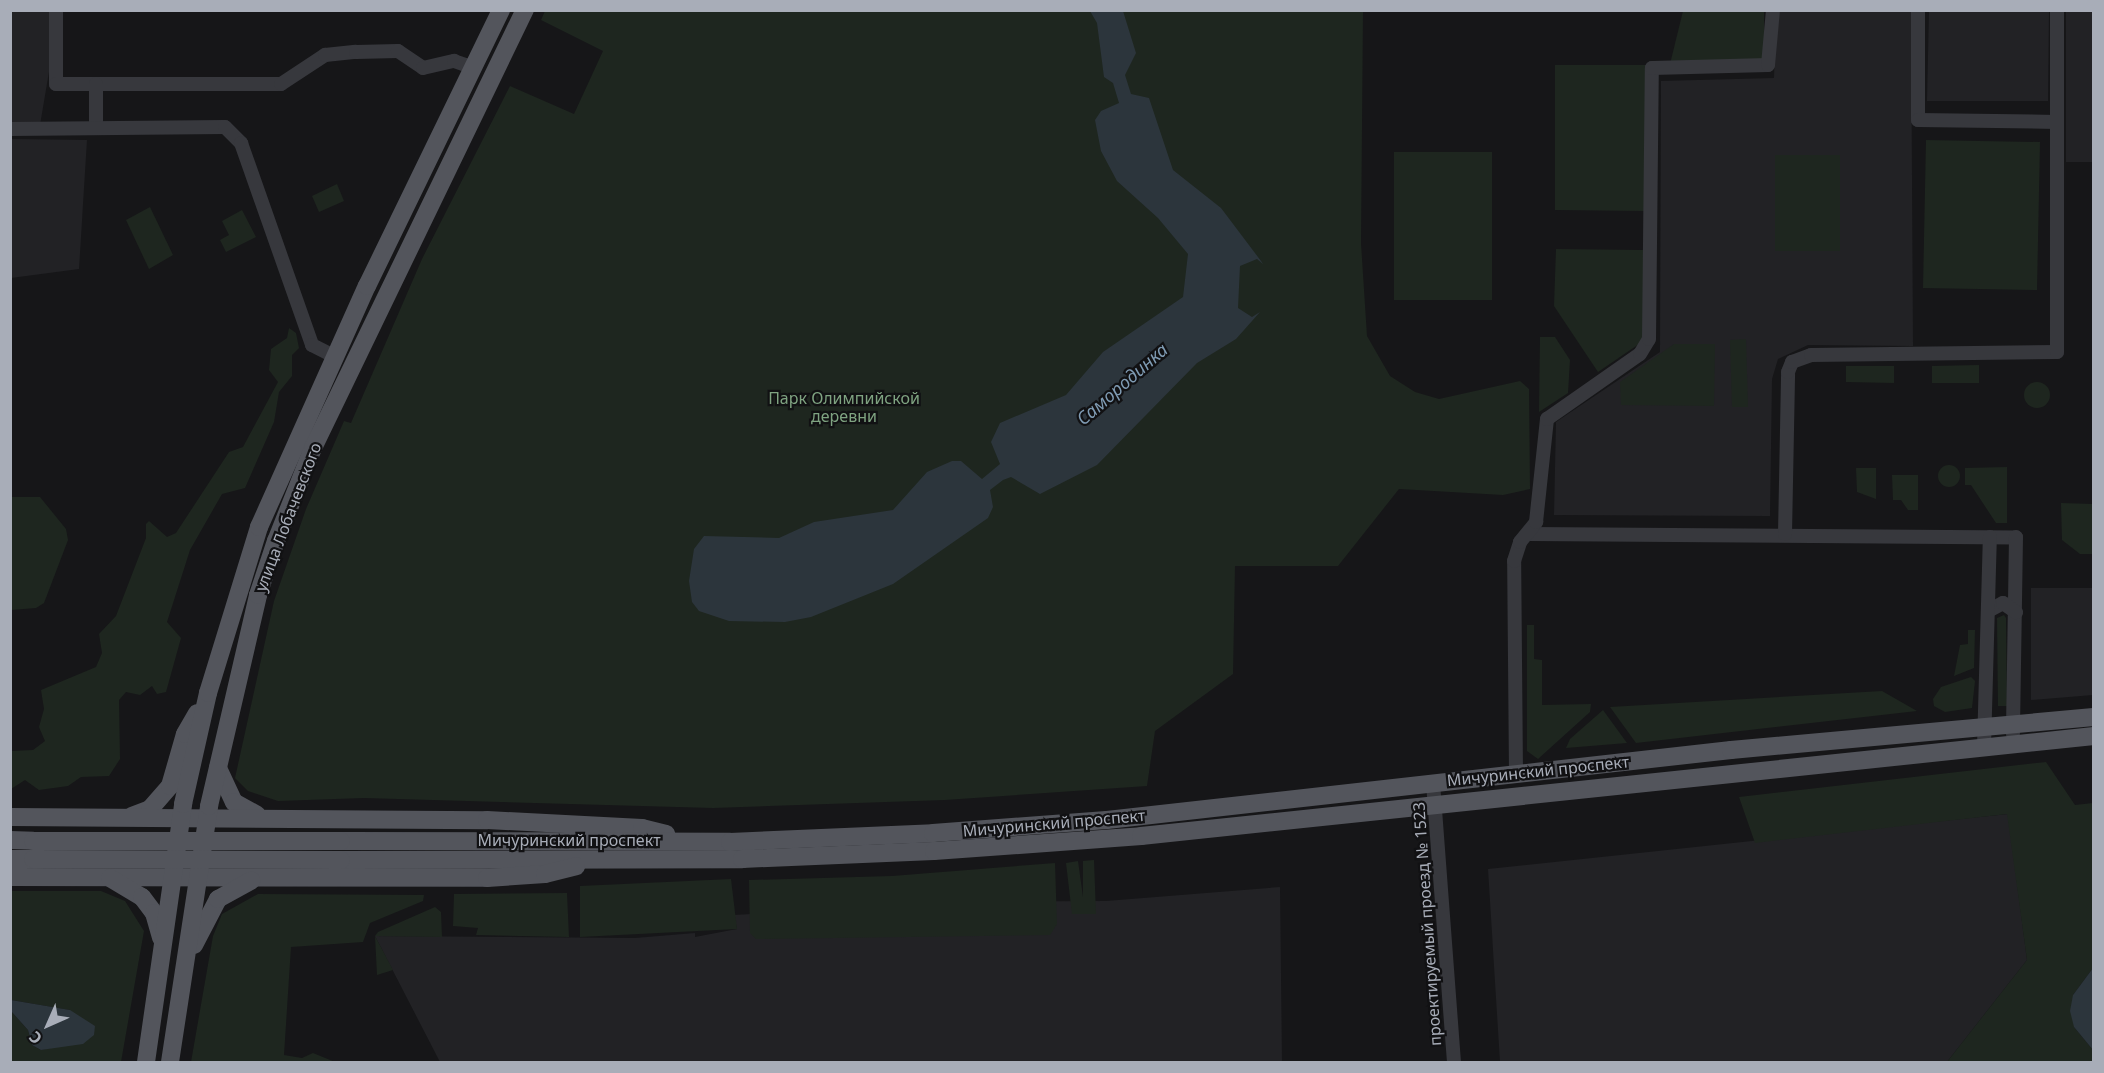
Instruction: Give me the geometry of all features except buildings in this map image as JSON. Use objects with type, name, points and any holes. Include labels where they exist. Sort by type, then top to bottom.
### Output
[{"type":"main road","name":"улица Лобачевского","points":[[146,1062],[181,819],[208,693],[259,527],[334,356],[501,10]]},
{"type":"main road","name":"улица Лобачевского","points":[[170,1062],[207,819],[258,595],[313,448],[523,15]]},
{"type":"main road","points":[[131,817],[150,809],[170,786],[185,734],[208,693]]},
{"type":"main road","name":"Мичуринский проспект","points":[[10,840],[33,850],[341,860],[604,859],[934,851],[1141,836],[1435,803],[1985,738],[2013,726],[2094,717]]},
{"type":"main road","name":"Мичуринский проспект","points":[[10,859],[33,850],[341,841],[866,838],[1098,821],[1516,774],[1985,738],[2013,745],[2094,736]]},
{"type":"main road","points":[[218,768],[239,807],[277,818]]},
{"type":"main road","points":[[10,816],[277,818],[642,828],[691,840]]},
{"type":"main road","points":[[77,877],[100,859],[105,847],[101,834],[80,818]]},
{"type":"main road","points":[[298,878],[279,866],[271,848],[279,829],[300,819]]},
{"type":"main road","points":[[10,877],[499,877],[545,874],[604,859]]},
{"type":"main road","points":[[106,876],[142,897],[154,913],[163,947]]},
{"type":"main road","points":[[184,969],[211,908],[226,891],[259,878]]},
{"type":"street","points":[[57,10],[56,84],[281,84],[325,55],[356,52],[398,51],[423,68],[454,61],[474,68]]},
{"type":"street","points":[[501,10],[507,24],[523,15]]},
{"type":"street","points":[[1516,774],[1514,561],[1520,542],[1530,534],[1539,512],[1546,419],[1640,354],[1649,339],[1652,68],[1768,65],[1773,10]]},
{"type":"street","points":[[1918,10],[1918,120],[2056,122]]},
{"type":"street","points":[[1785,534],[1787,379],[1792,362],[1811,355],[2057,352],[2057,10]]},
{"type":"street","points":[[96,84],[96,128]]},
{"type":"street","points":[[10,129],[213,124],[234,134],[312,345],[334,356]]},
{"type":"street","points":[[1530,534],[2016,537],[2013,745]]},
{"type":"street","points":[[1985,738],[1990,537]]},
{"type":"street","points":[[1988,611],[2003,603],[2016,612]]},
{"type":"street","name":"проектируемый проезд № 1523","points":[[1433,783],[1454,1062]]},
{"type":"shaded area","points":[[10,11],[51,11],[51,60],[40,125],[11,125]]},
{"type":"shaded area","points":[[1776,11],[1911,11],[1913,346],[1808,345],[1778,359],[1772,379],[1770,516],[1554,515],[1556,422],[1660,352],[1661,81],[1774,78]]},
{"type":"shaded area","points":[[1929,11],[2049,11],[2048,101],[1927,101]]},
{"type":"shaded area","points":[[2066,11],[2093,11],[2093,162],[2066,162]]},
{"type":"shaded area","points":[[11,139],[87,140],[79,269],[11,278]]},
{"type":"shaded area","points":[[2031,588],[2093,588],[2093,695],[2031,700]]},
{"type":"shaded area","points":[[2008,814],[2027,960],[1947,1062],[1500,1062],[1488,869]]},
{"type":"shaded area","points":[[1280,887],[1282,1062],[440,1062],[375,936],[635,938],[695,933],[695,937],[737,929],[734,915],[945,902],[1106,901]]},
{"type":"green space","name":"Парк Олимпийской деревни","points":[[545,11],[1363,11],[1361,243],[1367,336],[1390,376],[1415,392],[1439,399],[1520,381],[1529,389],[1530,489],[1503,495],[1399,489],[1338,566],[1235,566],[1233,674],[1155,731],[1147,786],[945,800],[713,808],[364,798],[278,801],[248,791],[235,778],[274,601],[306,509],[344,421],[351,423],[422,259],[510,86],[574,114],[603,51],[541,20]]},
{"type":"green space","points":[[1683,11],[1764,11],[1764,62],[1670,64]]},
{"type":"green space","points":[[1555,65],[1648,65],[1644,211],[1555,210]]},
{"type":"green space","points":[[1926,140],[2040,142],[2037,290],[1923,288]]},
{"type":"green space","points":[[1394,152],[1492,152],[1492,300],[1394,300]]},
{"type":"green space","points":[[1775,155],[1840,155],[1840,251],[1775,251]]},
{"type":"green space","points":[[337,184],[344,201],[319,212],[312,196]]},
{"type":"green space","points":[[150,207],[173,255],[149,269],[126,220]]},
{"type":"green space","points":[[242,210],[256,237],[226,252],[220,240],[229,235],[222,221]]},
{"type":"green space","points":[[1556,249],[1643,250],[1644,334],[1639,344],[1598,372],[1554,306]]},
{"type":"green space","points":[[289,328],[296,333],[299,348],[292,355],[292,376],[279,392],[274,422],[245,488],[222,494],[190,550],[167,622],[181,638],[166,692],[157,694],[152,686],[140,695],[126,692],[119,700],[120,759],[109,776],[81,777],[68,786],[39,790],[25,780],[11,789],[11,751],[33,750],[45,741],[39,727],[44,709],[41,690],[96,667],[102,653],[99,634],[116,616],[146,538],[146,524],[149,521],[167,537],[176,533],[229,452],[243,447],[278,382],[269,370],[271,349],[287,338]]},
{"type":"green space","points":[[1540,337],[1555,337],[1570,360],[1568,393],[1539,412]]},
{"type":"green space","points":[[1746,339],[1748,407],[1732,407],[1730,340]]},
{"type":"green space","points":[[1674,344],[1715,344],[1714,406],[1621,405],[1620,382]]},
{"type":"green space","points":[[1979,365],[1979,383],[1932,383],[1932,366]]},
{"type":"green space","points":[[1846,366],[1894,366],[1894,383],[1846,382]]},
{"type":"green space","points":[[2037,382],[2046,386],[2050,395],[2046,404],[2037,408],[2028,404],[2024,395],[2028,386]]},
{"type":"green space","points":[[1949,465],[1957,468],[1960,476],[1957,484],[1949,487],[1941,484],[1938,476],[1941,468]]},
{"type":"green space","points":[[2007,467],[2007,523],[1996,523],[1971,485],[1965,485],[1965,468]]},
{"type":"green space","points":[[1856,468],[1876,468],[1876,499],[1857,492]]},
{"type":"green space","points":[[1892,475],[1918,475],[1918,510],[1908,510],[1901,500],[1893,500]]},
{"type":"green space","points":[[11,497],[40,497],[66,529],[68,540],[44,603],[36,608],[11,610]]},
{"type":"green space","points":[[2061,503],[2093,504],[2093,554],[2080,554],[2062,540]]},
{"type":"green space","points":[[2004,615],[2006,618],[2007,706],[1998,706],[1997,618]]},
{"type":"green space","points":[[1527,625],[1534,625],[1534,659],[1542,660],[1542,705],[1591,704],[1590,712],[1538,759],[1527,751]]},
{"type":"green space","points":[[1968,630],[1975,630],[1974,668],[1954,676],[1960,645],[1968,644]]},
{"type":"green space","points":[[1971,677],[1975,681],[1972,708],[1945,712],[1934,706],[1933,699],[1941,687]]},
{"type":"green space","points":[[1882,691],[1917,711],[1636,743],[1610,707]]},
{"type":"green space","points":[[1603,710],[1627,743],[1566,748],[1570,739]]},
{"type":"green space","points":[[2046,762],[2075,805],[2093,803],[2093,968],[2073,995],[2074,1027],[2093,1050],[2093,1062],[1947,1062],[2027,960],[2007,814],[1755,843],[1739,797]]},
{"type":"green space","points":[[1094,860],[1096,914],[1072,914],[1066,863],[1078,861],[1083,897],[1083,861]]},
{"type":"green space","points":[[1055,863],[1057,924],[1050,935],[756,939],[750,933],[749,880],[892,876]]},
{"type":"green space","points":[[731,879],[737,929],[580,937],[580,886]]},
{"type":"green space","points":[[11,891],[101,891],[125,901],[144,931],[121,1062],[11,1062],[11,1011],[28,1030],[32,1045],[41,1050],[61,1046],[70,1010],[11,1000]]},
{"type":"green space","points":[[567,893],[569,937],[476,935],[478,928],[453,926],[454,894]]},
{"type":"green space","points":[[258,894],[424,895],[423,901],[370,923],[363,942],[291,947],[284,1055],[302,1058],[313,1053],[335,1062],[191,1062],[213,936],[222,914]]},
{"type":"green space","points":[[435,907],[441,912],[442,937],[375,936],[378,932]]},
{"type":"green space","points":[[375,936],[393,970],[377,975]]},
{"type":"water","name":"Самородинка","points":[[1090,11],[1123,11],[1136,53],[1125,75],[1131,94],[1149,98],[1173,170],[1221,208],[1263,264],[1257,259],[1240,266],[1238,308],[1252,317],[1260,312],[1236,339],[1197,363],[1097,465],[1040,494],[1011,477],[1003,480],[990,490],[993,507],[988,518],[893,584],[811,617],[785,622],[729,621],[699,611],[692,602],[689,581],[694,549],[704,536],[779,538],[814,522],[893,510],[927,472],[952,461],[961,461],[982,479],[1000,464],[991,442],[1000,423],[1066,395],[1103,352],[1183,297],[1188,254],[1158,218],[1117,181],[1101,151],[1095,120],[1101,111],[1119,103],[1113,83],[1104,77],[1097,23]]},
{"type":"water","points":[[2093,968],[2093,1050],[2074,1027],[2070,1011],[2073,995]]},
{"type":"water","points":[[11,1000],[70,1010],[95,1026],[94,1035],[83,1044],[41,1050],[32,1045],[28,1030],[11,1011]]}]
